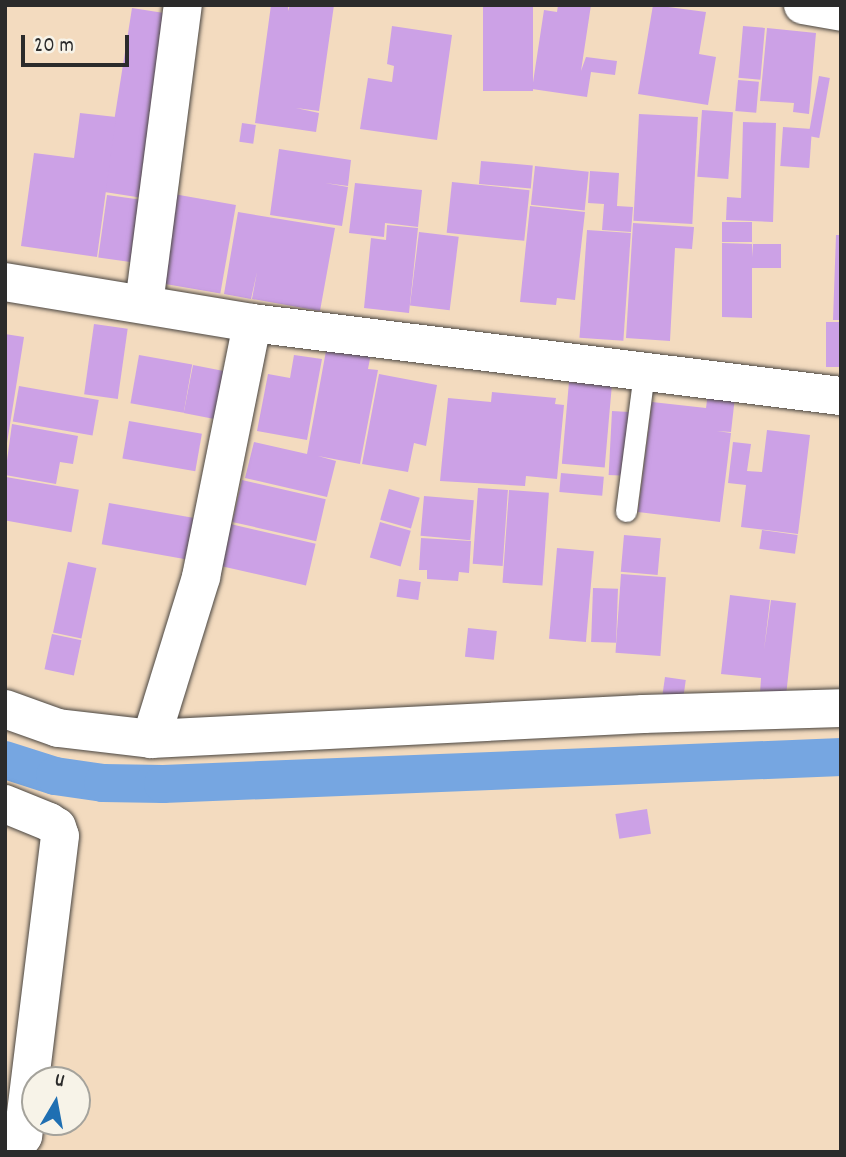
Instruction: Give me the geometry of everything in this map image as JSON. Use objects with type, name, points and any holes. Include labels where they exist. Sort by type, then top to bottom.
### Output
[{"type":"street","points":[[144,304],[183,5]]},
{"type":"street","points":[[803,5],[841,12]]},
{"type":"street","points":[[5,282],[252,323],[841,396]]},
{"type":"street","points":[[150,739],[201,577],[252,323]]},
{"type":"street","points":[[5,709],[58,728],[150,739],[643,714],[841,708]]},
{"type":"street","points":[[5,804],[49,822],[57,827],[60,836],[23,1136],[16,1146],[5,1146]]},
{"type":"lane","points":[[626,511],[644,372]]},
{"type":"building","points":[[271,5],[288,5],[288,11],[290,5],[334,5],[319,111],[296,108],[319,113],[316,132],[255,123]]},
{"type":"building","points":[[483,5],[533,5],[533,91],[483,91]]},
{"type":"building","points":[[558,5],[591,5],[581,71],[586,57],[617,61],[615,75],[591,72],[587,97],[532,89],[544,10],[557,12]]},
{"type":"building","points":[[653,5],[706,12],[699,54],[716,57],[708,105],[638,94]]},
{"type":"building","points":[[132,8],[178,15],[149,199],[103,192]]},
{"type":"building","points":[[392,26],[452,35],[437,140],[360,129],[368,78],[392,82],[394,66],[387,64]]},
{"type":"building","points":[[743,26],[765,28],[760,80],[738,78]]},
{"type":"building","points":[[767,28],[816,33],[809,114],[793,112],[794,103],[760,101]]},
{"type":"building","points":[[819,76],[830,78],[819,138],[808,136]]},
{"type":"building","points":[[738,80],[759,82],[756,113],[735,111]]},
{"type":"building","points":[[702,110],[733,112],[728,179],[697,177]]},
{"type":"building","points":[[80,113],[116,117],[97,257],[21,246],[34,153],[74,158]]},
{"type":"building","points":[[639,114],[698,117],[692,224],[633,221]]},
{"type":"building","points":[[743,122],[776,123],[773,222],[726,220],[727,197],[741,198]]},
{"type":"building","points":[[242,123],[256,125],[253,144],[239,142]]},
{"type":"building","points":[[783,127],[812,129],[809,168],[780,166]]},
{"type":"building","points":[[279,149],[351,160],[348,186],[325,183],[348,187],[342,226],[270,215]]},
{"type":"building","points":[[481,161],[533,166],[531,188],[479,184]]},
{"type":"building","points":[[535,166],[589,172],[585,210],[531,205]]},
{"type":"building","points":[[590,171],[619,173],[617,206],[633,207],[631,232],[602,230],[604,204],[588,203]]},
{"type":"building","points":[[452,182],[530,190],[524,241],[447,233]]},
{"type":"building","points":[[355,183],[422,190],[418,227],[385,223],[384,237],[349,233]]},
{"type":"building","points":[[168,193],[236,205],[220,294],[152,282]]},
{"type":"building","points":[[107,195],[152,201],[143,264],[98,257]]},
{"type":"building","points":[[530,206],[585,212],[575,300],[557,298],[556,305],[520,302]]},
{"type":"building","points":[[238,212],[335,228],[320,311],[252,299],[257,272],[251,299],[224,294]]},
{"type":"building","points":[[722,222],[752,222],[752,242],[722,242]]},
{"type":"building","points":[[633,223],[694,227],[692,249],[675,248],[670,341],[626,338]]},
{"type":"building","points":[[387,225],[418,228],[409,313],[364,308],[371,238],[386,240]]},
{"type":"building","points":[[587,230],[631,233],[623,341],[579,338]]},
{"type":"building","points":[[419,232],[459,237],[450,310],[410,305]]},
{"type":"building","points":[[836,235],[841,235],[841,320],[833,320]]},
{"type":"building","points":[[722,243],[752,244],[753,257],[753,244],[781,244],[781,268],[752,268],[752,318],[722,317]]},
{"type":"building","points":[[826,322],[841,322],[841,367],[826,367]]},
{"type":"building","points":[[94,324],[128,329],[118,399],[84,394]]},
{"type":"building","points":[[5,334],[24,337],[7,443],[5,443]]},
{"type":"building","points":[[328,340],[372,348],[368,369],[378,370],[360,464],[318,456],[336,461],[327,497],[245,478],[254,442],[307,454]]},
{"type":"building","points":[[139,355],[192,364],[184,413],[130,403]]},
{"type":"building","points":[[294,355],[322,359],[307,440],[257,431],[268,374],[290,378]]},
{"type":"building","points":[[193,365],[235,373],[226,421],[184,413]]},
{"type":"building","points":[[379,374],[437,385],[426,446],[414,443],[408,472],[362,464]]},
{"type":"building","points":[[569,382],[612,386],[605,467],[562,464]]},
{"type":"building","points":[[709,385],[736,388],[731,432],[717,431],[731,433],[720,522],[638,512],[652,402],[706,408]]},
{"type":"building","points":[[19,386],[99,400],[93,436],[13,421]]},
{"type":"building","points":[[492,392],[556,398],[555,404],[564,405],[557,479],[526,476],[525,486],[440,481],[448,398],[491,402]]},
{"type":"building","points":[[612,411],[629,412],[626,476],[609,475]]},
{"type":"building","points":[[129,421],[202,434],[195,471],[122,458]]},
{"type":"building","points":[[12,424],[78,436],[73,464],[60,462],[56,484],[5,475]]},
{"type":"building","points":[[767,430],[810,435],[798,534],[741,527],[746,485],[728,483],[733,442],[751,444],[747,471],[762,472]]},
{"type":"building","points":[[561,473],[604,477],[602,496],[559,492]]},
{"type":"building","points":[[6,477],[79,490],[71,532],[5,520]]},
{"type":"building","points":[[242,480],[326,499],[316,541],[232,522]]},
{"type":"building","points":[[478,488],[508,490],[503,566],[473,564]]},
{"type":"building","points":[[389,489],[420,498],[411,529],[380,520]]},
{"type":"building","points":[[509,490],[549,493],[542,586],[503,583]]},
{"type":"building","points":[[424,496],[474,500],[470,540],[421,536]]},
{"type":"building","points":[[109,503],[196,518],[188,560],[102,544]]},
{"type":"building","points":[[380,522],[411,531],[401,566],[370,558]]},
{"type":"building","points":[[226,523],[316,544],[306,586],[216,565]]},
{"type":"building","points":[[762,530],[798,535],[795,554],[759,549]]},
{"type":"building","points":[[624,535],[661,538],[658,575],[621,572]]},
{"type":"building","points":[[421,538],[471,541],[469,573],[459,572],[458,581],[427,579],[427,570],[419,570]]},
{"type":"building","points":[[557,548],[594,551],[586,642],[549,639]]},
{"type":"building","points":[[68,562],[96,568],[81,638],[53,632]]},
{"type":"building","points":[[621,574],[666,577],[660,656],[615,653]]},
{"type":"building","points":[[399,579],[421,582],[418,600],[396,597]]},
{"type":"building","points":[[593,588],[618,589],[616,643],[591,642]]},
{"type":"building","points":[[730,595],[770,600],[764,650],[771,600],[796,603],[786,696],[760,693],[761,678],[721,674]]},
{"type":"building","points":[[468,628],[497,631],[494,660],[465,657]]},
{"type":"building","points":[[52,634],[81,640],[74,675],[45,669]]},
{"type":"building","points":[[665,677],[686,680],[683,699],[662,696]]},
{"type":"building","points":[[647,809],[651,834],[619,839],[615,814]]},
{"type":"waterway","points":[[5,760],[55,776],[103,783],[163,784],[841,757]]}]
